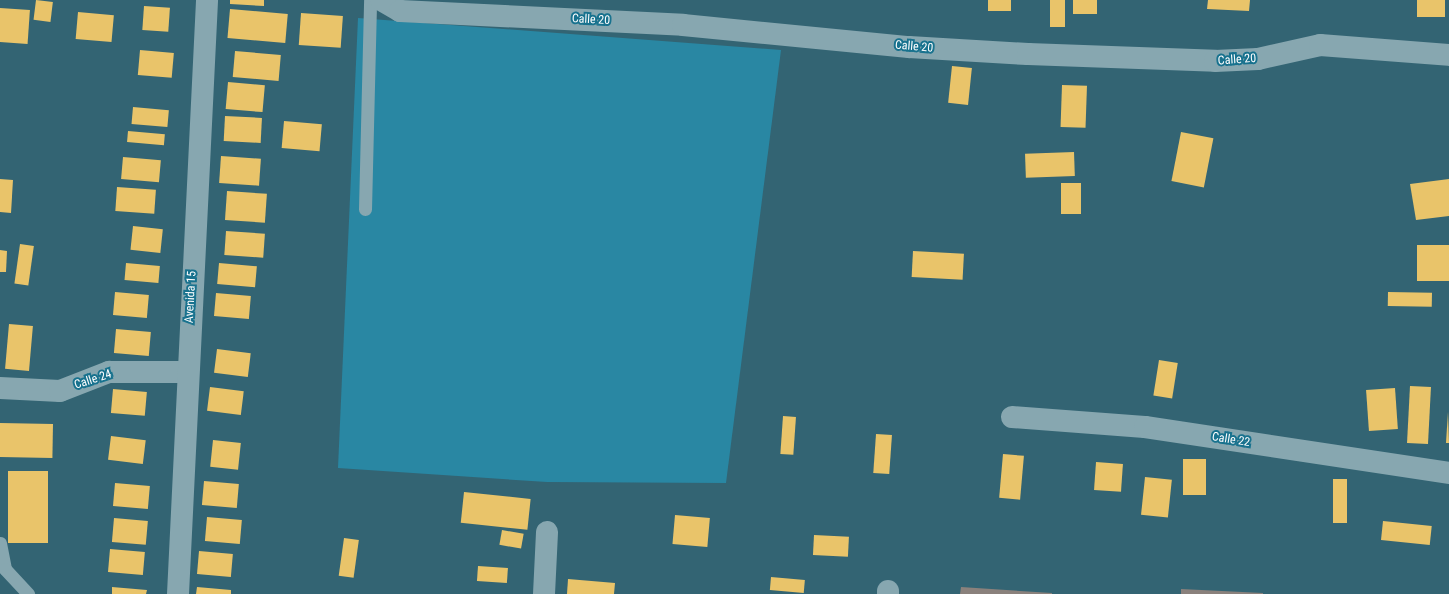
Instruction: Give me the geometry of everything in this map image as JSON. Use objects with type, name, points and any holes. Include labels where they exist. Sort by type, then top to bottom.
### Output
[{"type":"street","name":"Avenida 15","points":[[178,594],[187,372],[207,0]]},
{"type":"street","name":"Calle 20","points":[[381,0],[400,11],[683,25],[909,47],[1028,54],[1215,61],[1258,59],[1320,45],[1449,55]]},
{"type":"street","name":"Calle 24","points":[[0,388],[60,391],[109,372],[187,372]]},
{"type":"street","name":"Calle 22","points":[[1012,417],[1145,427],[1449,472]]},
{"type":"street","points":[[544,594],[547,532]]},
{"type":"lane","points":[[365,210],[370,0]]},
{"type":"lane","points":[[0,543],[5,569],[28,594]]},
{"type":"shaded area","points":[[358,18],[781,50],[726,483],[547,482],[338,468]]},
{"type":"building: Homes","points":[[36,0],[53,2],[50,22],[34,20]]},
{"type":"building: Homes","points":[[230,0],[264,0],[264,6],[230,4]]},
{"type":"building: Homes","points":[[988,0],[1011,0],[1011,11],[988,11]]},
{"type":"building: Homes","points":[[1050,0],[1065,0],[1065,27],[1050,27]]},
{"type":"building: Homes","points":[[1073,0],[1097,0],[1097,14],[1073,14]]},
{"type":"building: Homes","points":[[1208,0],[1250,0],[1249,11],[1207,9]]},
{"type":"building: Homes","points":[[1417,0],[1445,0],[1445,17],[1417,17]]},
{"type":"building: Homes","points":[[144,6],[170,8],[168,32],[142,30]]},
{"type":"building: Homes","points":[[0,8],[30,10],[28,44],[0,42]]},
{"type":"building: Homes","points":[[230,9],[288,14],[285,43],[227,38]]},
{"type":"building: Homes","points":[[78,12],[114,15],[112,42],[76,39]]},
{"type":"building: Homes","points":[[301,13],[343,16],[341,48],[299,45]]},
{"type":"building: Homes","points":[[140,50],[174,53],[172,78],[138,75]]},
{"type":"building: Homes","points":[[235,51],[281,55],[279,81],[233,77]]},
{"type":"building: Homes","points":[[952,66],[972,68],[968,105],[948,103]]},
{"type":"building: Homes","points":[[228,82],[265,85],[263,112],[226,109]]},
{"type":"building: Homes","points":[[1062,85],[1087,86],[1086,128],[1061,127]]},
{"type":"building: Homes","points":[[133,107],[169,110],[167,127],[132,124]]},
{"type":"building: Homes","points":[[225,116],[262,118],[261,143],[224,141]]},
{"type":"building: Homes","points":[[284,121],[322,124],[320,151],[282,148]]},
{"type":"building: Homes","points":[[128,131],[165,134],[164,145],[127,142]]},
{"type":"building: Homes","points":[[1181,132],[1213,138],[1204,187],[1171,181]]},
{"type":"building: Homes","points":[[1074,152],[1075,176],[1026,178],[1025,154]]},
{"type":"building: Homes","points":[[221,156],[261,159],[259,186],[219,183]]},
{"type":"building: Homes","points":[[123,157],[161,160],[159,182],[121,179]]},
{"type":"building: Homes","points":[[0,179],[13,180],[11,213],[0,212]]},
{"type":"building: Homes","points":[[1449,179],[1449,216],[1416,220],[1410,184]]},
{"type":"building: Homes","points":[[1061,183],[1081,183],[1081,214],[1061,214]]},
{"type":"building: Homes","points":[[117,187],[156,190],[154,214],[115,211]]},
{"type":"building: Homes","points":[[227,191],[267,194],[265,223],[225,220]]},
{"type":"building: Homes","points":[[133,226],[163,229],[160,253],[130,250]]},
{"type":"building: Homes","points":[[226,231],[265,234],[263,258],[224,255]]},
{"type":"building: Homes","points":[[20,244],[34,246],[28,286],[14,284]]},
{"type":"building: Homes","points":[[1417,245],[1449,245],[1449,281],[1417,281]]},
{"type":"building: Homes","points":[[0,250],[7,251],[6,272],[0,272]]},
{"type":"building: Homes","points":[[913,251],[964,254],[963,280],[912,277]]},
{"type":"building: Homes","points":[[126,263],[160,266],[158,283],[125,280]]},
{"type":"building: Homes","points":[[219,263],[257,266],[255,287],[217,284]]},
{"type":"building: Homes","points":[[115,292],[149,295],[147,318],[113,315]]},
{"type":"building: Homes","points":[[1388,292],[1432,293],[1432,307],[1388,306]]},
{"type":"building: Homes","points":[[216,293],[251,296],[249,319],[214,316]]},
{"type":"building: Homes","points":[[9,324],[33,326],[29,371],[5,369]]},
{"type":"building: Homes","points":[[116,329],[151,332],[149,356],[114,353]]},
{"type":"building: Homes","points":[[217,349],[251,353],[248,377],[214,373]]},
{"type":"building: Homes","points":[[1159,360],[1178,363],[1172,399],[1153,396]]},
{"type":"building: Homes","points":[[1410,386],[1431,387],[1428,444],[1407,443]]},
{"type":"building: Homes","points":[[210,387],[244,391],[241,415],[207,411]]},
{"type":"building: Homes","points":[[1395,388],[1398,429],[1369,431],[1366,390]]},
{"type":"building: Homes","points":[[113,389],[147,392],[145,416],[111,413]]},
{"type":"building: Homes","points":[[1448,412],[1449,443],[1446,443]]},
{"type":"building: Homes","points":[[783,416],[796,417],[793,455],[780,454]]},
{"type":"building: Homes","points":[[0,423],[53,424],[52,458],[0,457]]},
{"type":"building: Homes","points":[[876,434],[892,435],[889,474],[873,473]]},
{"type":"building: Homes","points":[[111,436],[146,440],[143,464],[108,460]]},
{"type":"building: Homes","points":[[213,440],[241,443],[238,470],[210,467]]},
{"type":"building: Homes","points":[[1003,454],[1024,456],[1020,500],[999,498]]},
{"type":"building: Homes","points":[[1183,459],[1206,459],[1206,495],[1183,495]]},
{"type":"building: Homes","points":[[1096,462],[1123,464],[1121,492],[1094,490]]},
{"type":"building: Homes","points":[[8,471],[48,471],[48,543],[8,543]]},
{"type":"building: Homes","points":[[1145,477],[1172,480],[1168,518],[1141,515]]},
{"type":"building: Homes","points":[[1333,479],[1347,479],[1347,523],[1333,523]]},
{"type":"building: Homes","points":[[204,481],[239,484],[237,508],[202,505]]},
{"type":"building: Homes","points":[[115,483],[150,486],[148,509],[113,506]]},
{"type":"building: Homes","points":[[464,492],[531,499],[527,530],[461,523]]},
{"type":"building: Homes","points":[[675,515],[710,518],[707,547],[672,544]]},
{"type":"building: Homes","points":[[207,517],[242,520],[240,544],[205,541]]},
{"type":"building: Homes","points":[[114,518],[148,521],[146,545],[112,542]]},
{"type":"building: Homes","points":[[1383,521],[1432,526],[1430,545],[1381,540]]},
{"type":"building: Homes","points":[[502,530],[524,534],[521,549],[499,545]]},
{"type":"building: Homes","points":[[814,535],[849,537],[848,557],[813,555]]},
{"type":"building: Homes","points":[[344,538],[359,540],[354,578],[339,576]]},
{"type":"building: Homes","points":[[110,549],[145,552],[143,575],[108,572]]},
{"type":"building: Homes","points":[[199,551],[233,554],[231,577],[197,574]]},
{"type":"building: Homes","points":[[478,566],[508,568],[507,583],[477,581]]},
{"type":"building: Homes","points":[[771,577],[805,580],[804,593],[770,590]]},
{"type":"building: Homes","points":[[568,579],[615,583],[614,594],[567,594]]},
{"type":"building: Homes","points":[[112,587],[147,590],[146,594],[112,594]]},
{"type":"building: Homes","points":[[197,587],[231,590],[231,594],[196,594]]},
{"type":"building: Industry","points":[[961,587],[1052,593],[1052,594],[960,594]]},
{"type":"building: Industry","points":[[1181,589],[1263,593],[1263,594],[1181,594]]}]
